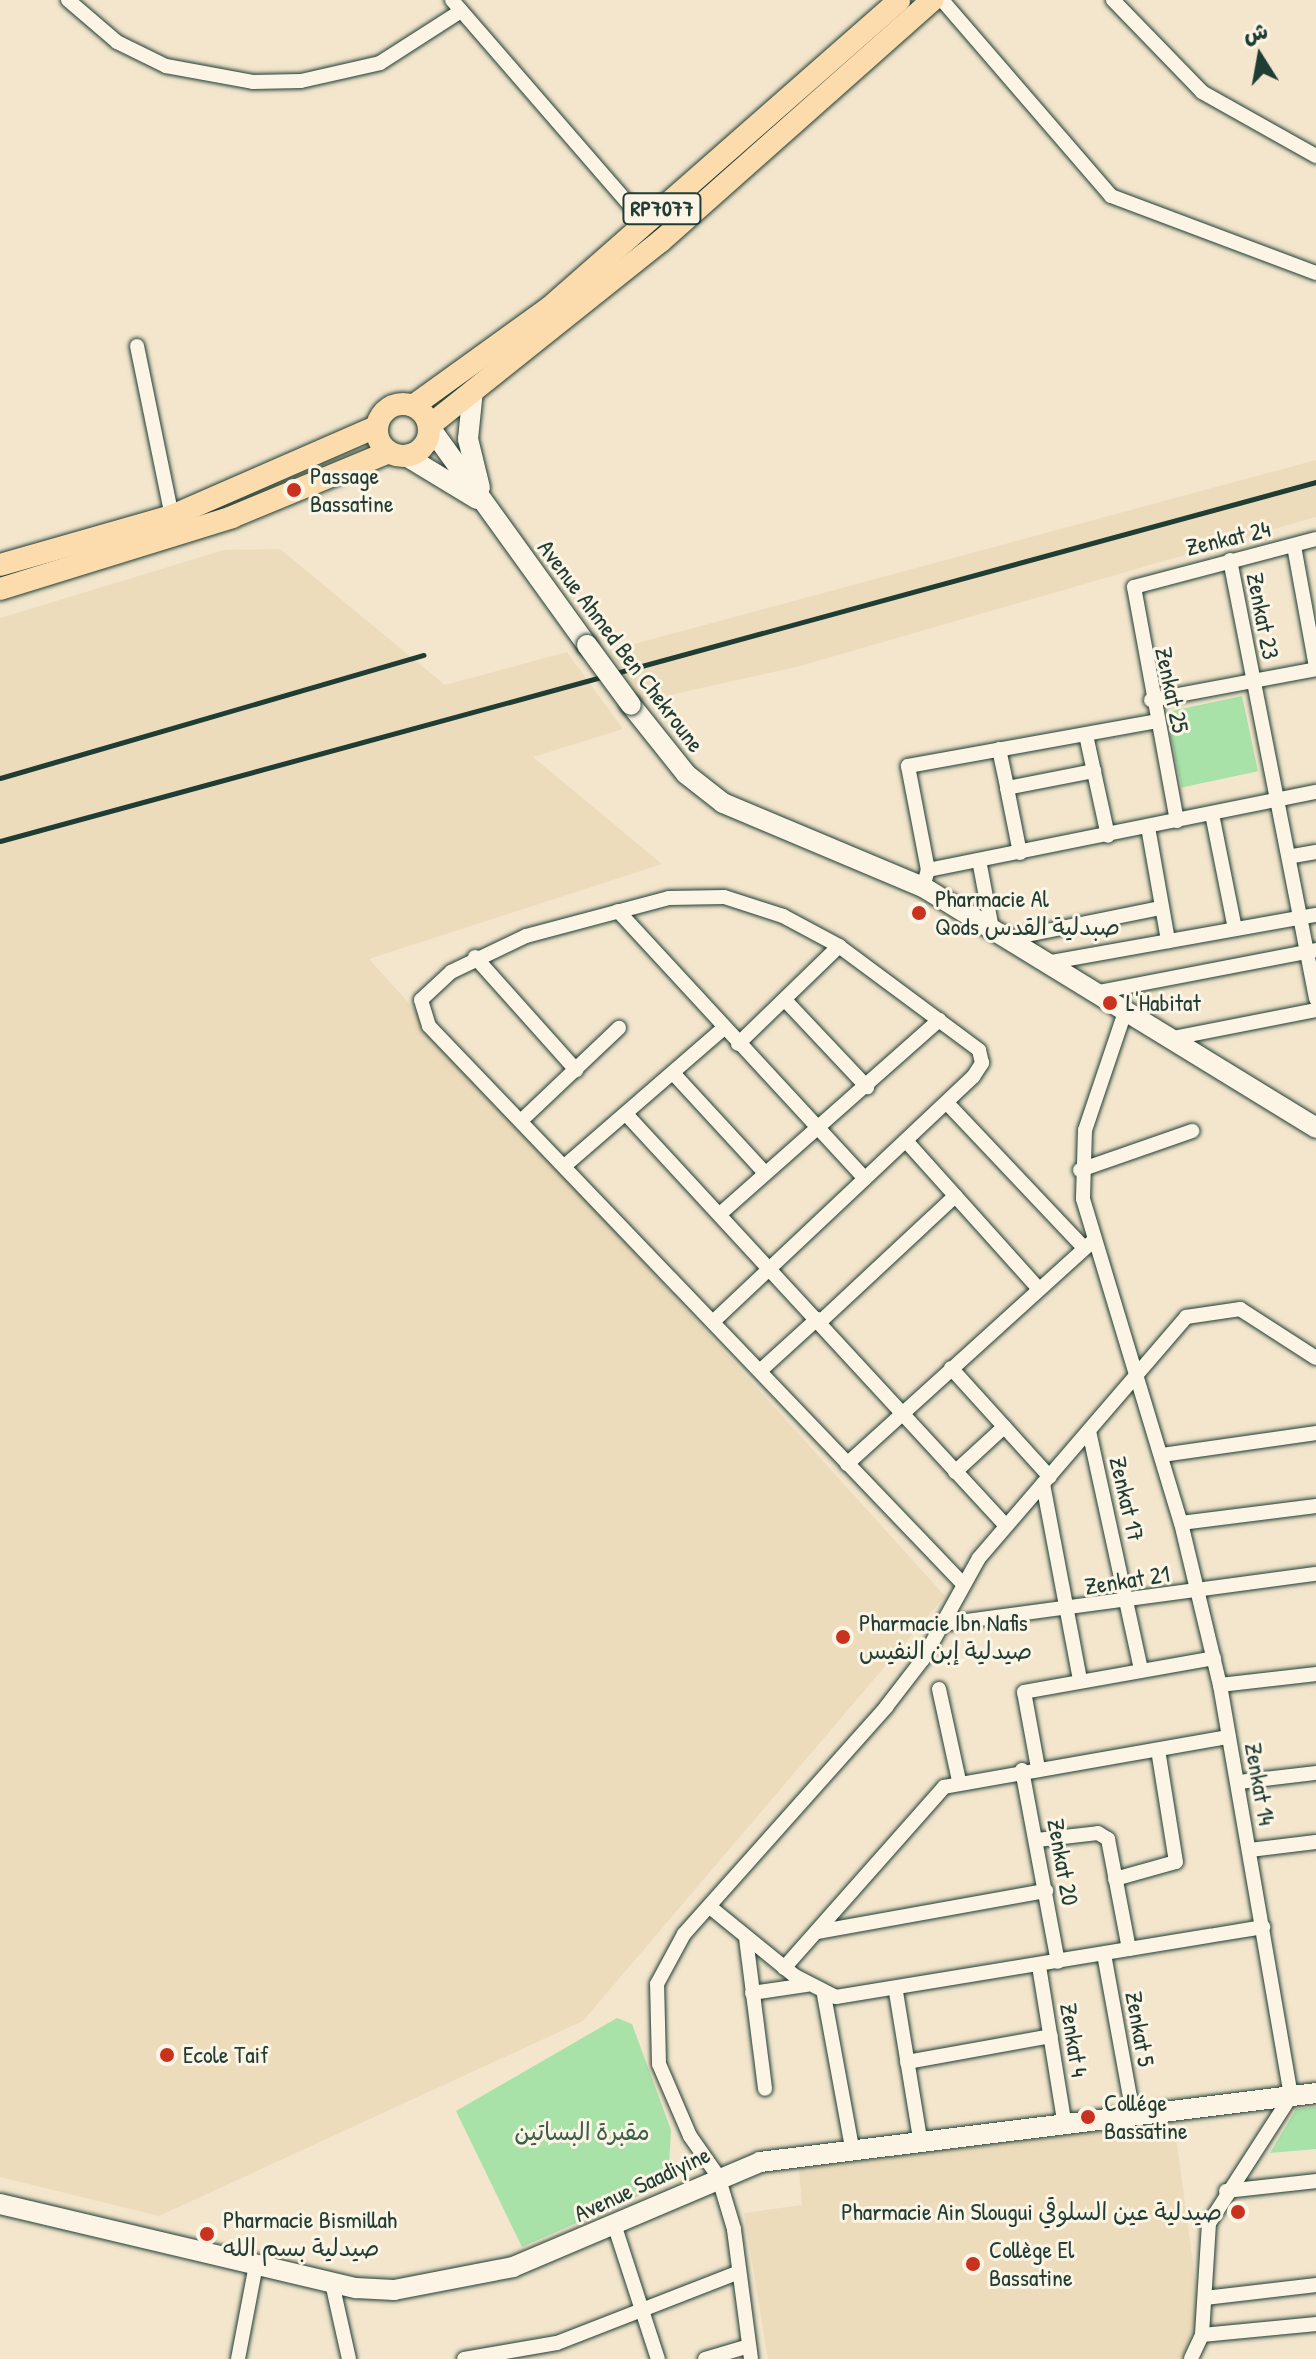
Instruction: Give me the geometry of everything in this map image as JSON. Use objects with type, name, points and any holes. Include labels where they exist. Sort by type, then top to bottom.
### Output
[{"type":"main road","name":"RP7077","points":[[0,565],[172,516],[376,427],[389,407],[413,406],[549,308],[899,0]]},
{"type":"main road","name":"RP7077","points":[[398,454],[426,442],[429,426],[649,252],[932,0]]},
{"type":"main road","points":[[473,390],[468,439],[484,504]]},
{"type":"main road","points":[[413,406],[429,426]]},
{"type":"main road","name":"Avenue Ahmed Ben Chekroune","points":[[429,426],[631,705],[686,774],[723,803],[926,878],[1000,934],[1046,964],[1316,1128]]},
{"type":"main road","points":[[0,589],[204,526],[398,454],[376,427]]},
{"type":"main road","name":"Avenue Ahmed Ben Chekroune","points":[[398,454],[484,504]]},
{"type":"main road","name":"Avenue Saadiyine","points":[[0,2204],[332,2283],[394,2290],[465,2281],[615,2227],[718,2176],[852,2147],[1316,2093]]},
{"type":"street","points":[[68,0],[117,42],[166,66],[253,82],[301,81],[380,63],[456,6],[646,224]]},
{"type":"street","points":[[942,0],[1111,196],[1316,273]]},
{"type":"street","points":[[1113,0],[1202,92],[1316,156]]},
{"type":"street","points":[[137,346],[172,516]]},
{"type":"street","name":"Zenkat 24","points":[[1150,578],[1316,539]]},
{"type":"street","points":[[1151,700],[1316,668],[1294,546]]},
{"type":"street","name":"Zenkat 23","points":[[1230,560],[1253,680],[1309,917],[1316,999]]},
{"type":"street","name":"Zenkat 25","points":[[1150,578],[1132,591],[1177,821]]},
{"type":"street","points":[[1157,721],[908,766],[926,878],[979,860],[1316,792]]},
{"type":"street","points":[[1086,735],[1108,836]]},
{"type":"street","points":[[999,749],[1020,853]]},
{"type":"street","points":[[1007,788],[1094,771]]},
{"type":"street","points":[[1212,814],[1235,929]]},
{"type":"street","points":[[1148,827],[1168,941]]},
{"type":"street","points":[[1293,856],[1316,852]]},
{"type":"street","points":[[979,860],[1000,934],[1161,908]]},
{"type":"street","points":[[716,1319],[947,1103],[982,1059],[939,1020],[839,946],[783,916],[724,897],[688,895],[618,911],[475,957],[427,992],[419,1010],[716,1319],[847,1464],[963,1584]]},
{"type":"street","points":[[618,911],[816,1131],[865,1179]]},
{"type":"street","points":[[1046,964],[1309,917]]},
{"type":"street","points":[[738,1044],[839,946]]},
{"type":"street","points":[[1093,993],[1312,950]]},
{"type":"street","points":[[475,957],[576,1070]]},
{"type":"street","points":[[785,1000],[867,1087]]},
{"type":"street","points":[[1168,1039],[1316,1010]]},
{"type":"street","points":[[1080,1170],[1109,1045],[1125,1012]]},
{"type":"street","points":[[720,1214],[867,1087],[939,1020]]},
{"type":"street","points":[[524,1118],[619,1028]]},
{"type":"street","points":[[568,1163],[724,1028]]},
{"type":"street","points":[[673,1073],[765,1173]]},
{"type":"street","points":[[847,1464],[1089,1244],[947,1103]]},
{"type":"street","points":[[626,1114],[1006,1526]]},
{"type":"street","points":[[1080,1170],[1192,1131]]},
{"type":"street","points":[[907,1142],[1038,1288]]},
{"type":"street","name":"Zenkat 14","points":[[1080,1170],[1089,1244],[1137,1371],[1181,1523],[1214,1658],[1239,1782],[1291,2096]]},
{"type":"street","points":[[761,1370],[955,1196]]},
{"type":"street","points":[[705,2359],[750,2353],[739,2272],[718,2176],[668,2088],[654,2006],[657,1984],[684,1934],[858,1742],[944,1624],[963,1584],[1006,1526],[1186,1317],[1240,1309],[1316,1358]]},
{"type":"street","points":[[951,1368],[1004,1427],[1046,1481],[1065,1612],[1080,1680]]},
{"type":"street","points":[[955,1472],[1004,1427]]},
{"type":"street","name":"Zenkat 17","points":[[1089,1431],[1141,1670]]},
{"type":"street","points":[[1162,1455],[1316,1433]]},
{"type":"street","points":[[1181,1523],[1316,1506]]},
{"type":"street","name":"Zenkat 21","points":[[944,1624],[1065,1612],[1316,1574]]},
{"type":"street","points":[[1038,1768],[1024,1692],[1214,1658]]},
{"type":"street","points":[[1220,1685],[1316,1674]]},
{"type":"street","points":[[939,1689],[959,1781]]},
{"type":"street","points":[[784,1968],[915,1815],[959,1781],[1229,1737]]},
{"type":"street","points":[[1115,1879],[1176,1862],[1158,1750]]},
{"type":"street","name":"Zenkat 20","points":[[1022,1770],[1058,1962]]},
{"type":"street","points":[[1239,1782],[1316,1773]]},
{"type":"street","points":[[1037,1840],[1098,1833],[1112,1855],[1129,1949]]},
{"type":"street","points":[[1250,1850],[1316,1842]]},
{"type":"street","points":[[817,1932],[1046,1891]]},
{"type":"street","points":[[710,1907],[784,1968],[824,1995],[896,1992],[1263,1927]]},
{"type":"street","points":[[746,1938],[765,2089]]},
{"type":"street","name":"Zenkat 5","points":[[1104,1954],[1133,2113]]},
{"type":"street","name":"Zenkat 4","points":[[1039,1966],[1064,2120]]},
{"type":"street","points":[[752,1993],[807,1985]]},
{"type":"street","points":[[896,1992],[920,2139]]},
{"type":"street","points":[[824,1995],[852,2147]]},
{"type":"street","points":[[907,2062],[1051,2036]]},
{"type":"street","points":[[1191,2359],[1202,2335],[1206,2234],[1226,2191],[1291,2096]]},
{"type":"street","points":[[1226,2191],[1316,2181]]},
{"type":"street","points":[[615,2227],[658,2359]]},
{"type":"street","points":[[238,2359],[256,2265]]},
{"type":"street","points":[[463,2359],[557,2343],[739,2272]]},
{"type":"street","points":[[332,2283],[349,2359]]},
{"type":"street","points":[[1205,2298],[1316,2285]]},
{"type":"street","points":[[1202,2335],[1316,2324]]},
{"type":"street","points":[[557,2343],[560,2359]]},
{"type":"shaded area","points":[[1316,460],[1316,517],[800,666],[643,701],[608,651]]},
{"type":"shaded area","points":[[280,549],[445,685],[567,652],[623,729],[533,757],[662,864],[369,959],[945,1596],[583,2021],[159,2216],[0,2177],[0,618],[224,550]]},
{"type":"shaded area","name":"Collège El Bassatine","points":[[1174,2122],[1200,2315],[1181,2359],[768,2359],[744,2213],[802,2205],[799,2169]]},
{"type":"green space","points":[[1242,696],[1258,771],[1182,788],[1166,712]]},
{"type":"green space","name":"مقبرة البساتين","points":[[617,2018],[632,2024],[671,2130],[668,2183],[522,2247],[456,2111]]},
{"type":"green space","points":[[1316,2107],[1316,2149],[1270,2153],[1296,2109]]},
{"type":"railway","points":[[0,841],[1316,482]]},
{"type":"railway","points":[[0,778],[423,655]]},
{"type":"place","name":"Passage Bassatine","points":[[294,490]]},
{"type":"place","name":"Pharmacie Al Qods صبدلية القدس","points":[[919,913]]},
{"type":"place","name":"L'Habitat","points":[[1110,1003]]},
{"type":"place","name":"Pharmacie Ibn Nafis صيدلية إبن النفيس","points":[[843,1637]]},
{"type":"place","name":"Ecole Taif","points":[[167,2055]]},
{"type":"place","name":"Collége Bassatine","points":[[1088,2117]]},
{"type":"place","name":"Pharmacie Ain Slougui صيدلية عين السلوقي","points":[[1238,2212]]},
{"type":"place","name":"Pharmacie Bismillah صيدلية بسم الله","points":[[207,2234]]},
{"type":"place","name":"Collège El Bassatine","points":[[973,2264]]}]
